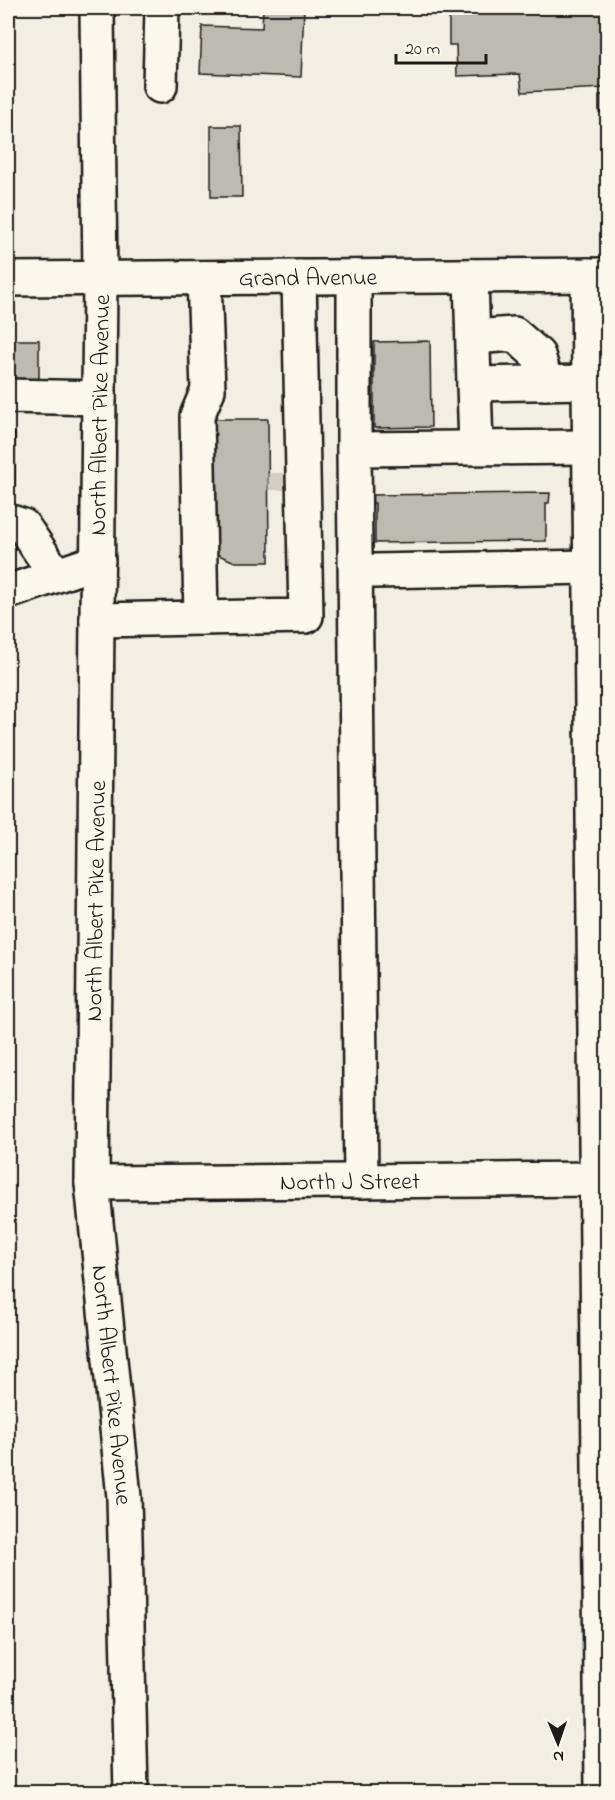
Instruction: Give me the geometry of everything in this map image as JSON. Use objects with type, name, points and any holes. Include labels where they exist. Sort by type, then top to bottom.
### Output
[{"type":"street","name":"North Albert Pike Avenue","points":[[97,8],[100,279],[92,1183],[124,1497],[131,1792]]},
{"type":"street","points":[[160,86],[162,8]]},
{"type":"street","name":"Grand Avenue","points":[[8,279],[598,275]]},
{"type":"street","points":[[598,275],[588,382],[601,1179],[602,1792]]},
{"type":"street","points":[[471,276],[476,447]]},
{"type":"street","points":[[97,620],[306,616],[299,277]]},
{"type":"street","points":[[354,277],[361,1181]]},
{"type":"street","points":[[201,618],[197,416],[208,390],[204,278]]},
{"type":"street","points":[[473,337],[514,334],[538,354],[546,383]]},
{"type":"street","points":[[474,384],[588,382]]},
{"type":"street","points":[[8,396],[99,398]]},
{"type":"street","points":[[286,616],[284,451],[302,437]]},
{"type":"street","points":[[354,449],[589,447]]},
{"type":"street","points":[[8,521],[22,526],[56,575]]},
{"type":"street","points":[[8,592],[98,561]]},
{"type":"street","points":[[374,571],[590,567]]},
{"type":"street","name":"North J Street","points":[[92,1183],[601,1179]]},
{"type":"building","points":[[263,8],[304,8],[301,77],[200,73],[202,26],[262,28]]},
{"type":"building","points":[[449,8],[608,8],[608,112],[599,112],[599,95],[604,95],[605,88],[522,92],[520,74],[457,76],[456,45],[449,45]]},
{"type":"building","points":[[211,126],[241,126],[242,197],[211,197]]},
{"type":"building","points":[[8,340],[39,340],[39,403],[10,403],[10,433],[8,433]]},
{"type":"building","points":[[430,341],[431,427],[374,428],[374,342]]},
{"type":"building","points":[[210,419],[268,419],[269,562],[235,562],[216,554]]},
{"type":"building","points":[[8,433],[15,433],[15,485],[8,485]]},
{"type":"building","points":[[550,493],[549,503],[546,503],[546,541],[375,543],[375,503],[371,503],[371,495]]},
{"type":"tunnel","points":[[285,473],[285,490]]}]
